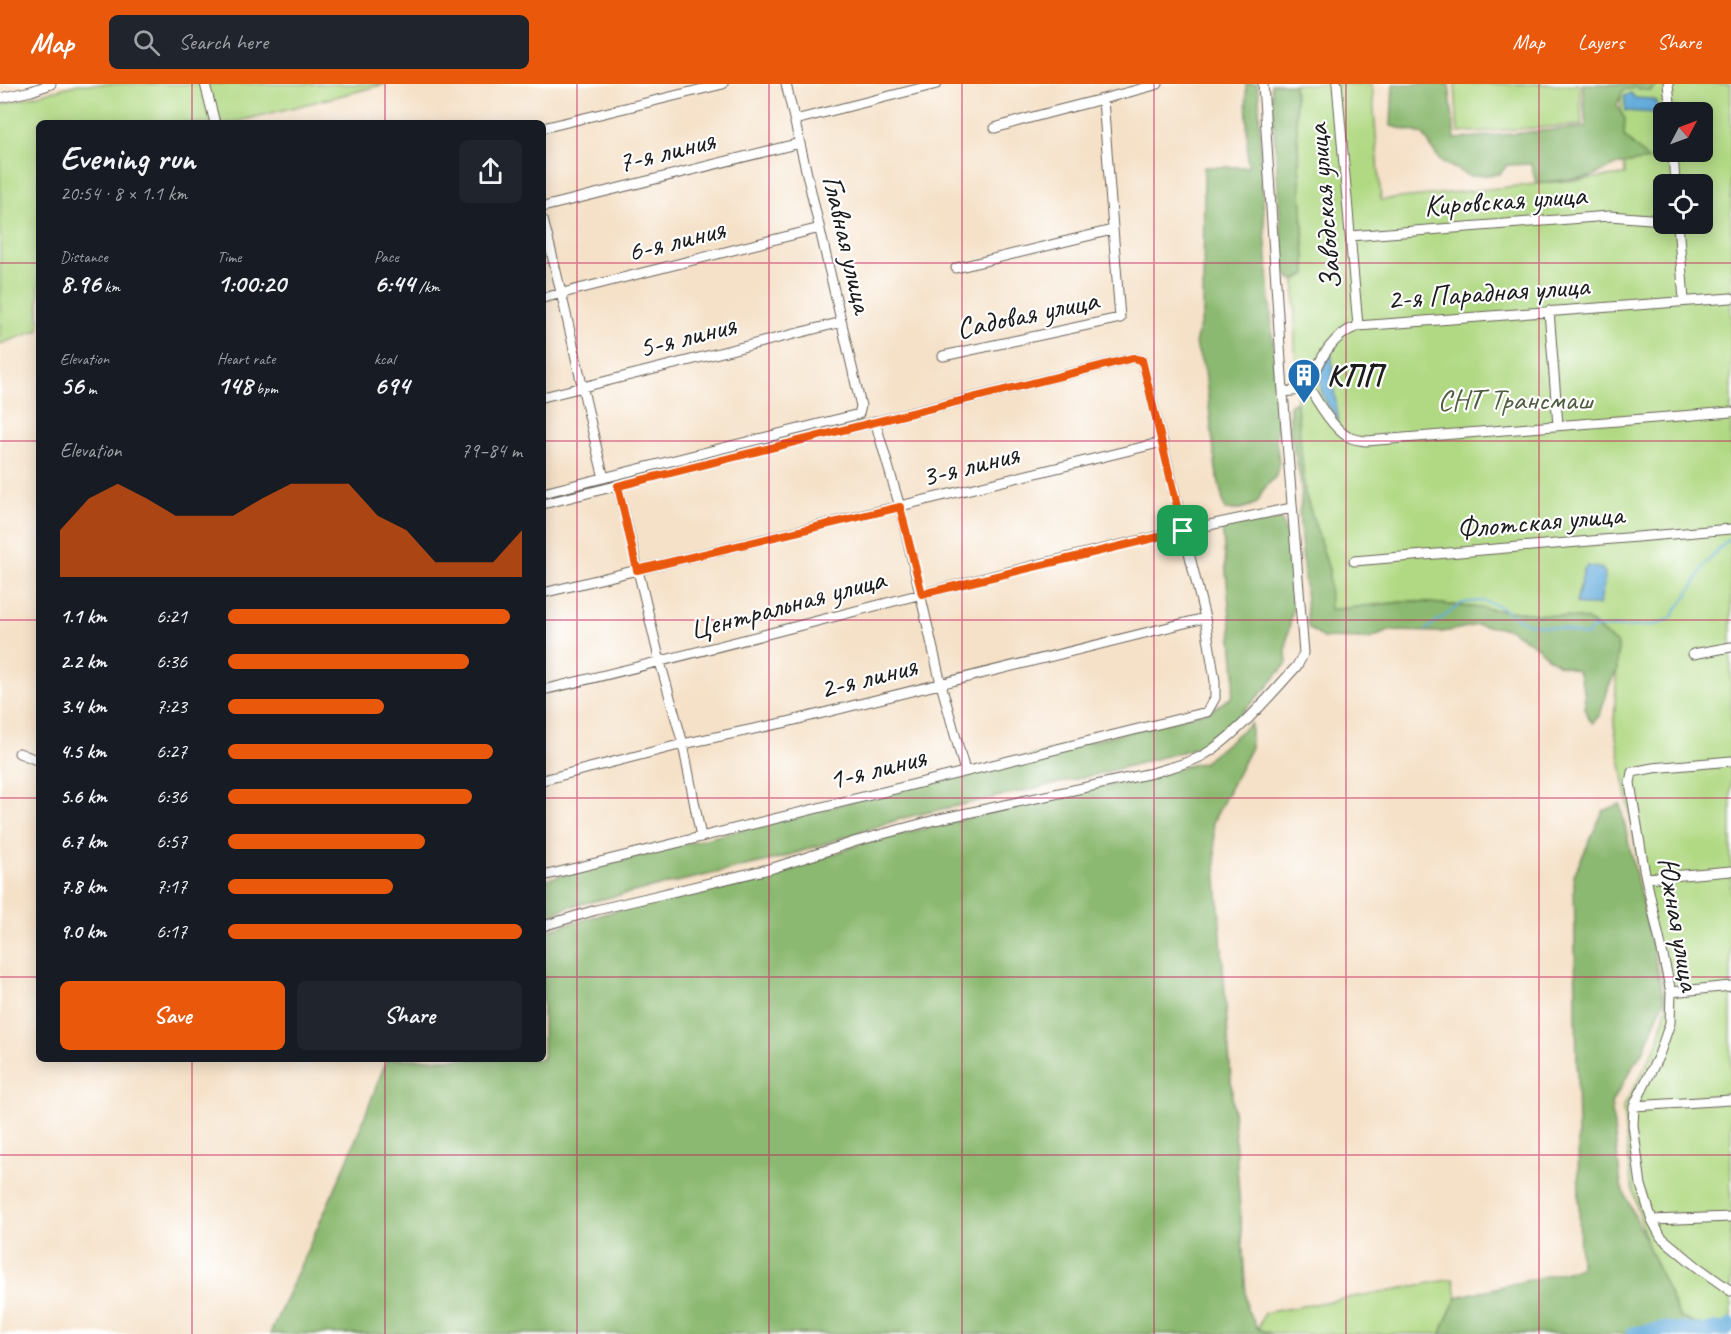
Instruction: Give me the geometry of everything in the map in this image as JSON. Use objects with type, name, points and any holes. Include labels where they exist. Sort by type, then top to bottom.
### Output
[{"type":"street","points":[[0,98],[31,92],[51,84]]},
{"type":"street","points":[[206,84],[214,120]]},
{"type":"street","points":[[546,127],[723,84]]},
{"type":"street","name":"Главная улица","points":[[604,478],[859,414],[861,406],[786,84]]},
{"type":"street","points":[[795,120],[938,84]]},
{"type":"street","points":[[995,128],[1043,113],[1103,100],[1158,84]]},
{"type":"street","points":[[546,925],[596,910],[773,868],[857,841],[935,820],[1152,773],[1200,757],[1230,735],[1297,666],[1304,653],[1283,392],[1263,84]]},
{"type":"street","name":"Заводская улица","points":[[1337,84],[1358,326]]},
{"type":"street","points":[[1668,84],[1670,102]]},
{"type":"street","points":[[956,268],[1112,230],[1103,100]]},
{"type":"street","name":"7-я линия","points":[[546,206],[800,143]]},
{"type":"street","name":"Кировская улица","points":[[1350,236],[1609,216],[1653,219]]},
{"type":"street","name":"6-я линия","points":[[546,297],[820,228]]},
{"type":"street","name":"Садовая улица","points":[[944,356],[1120,318],[1112,230]]},
{"type":"street","points":[[546,232],[604,478],[546,492]]},
{"type":"street","points":[[1679,234],[1684,300]]},
{"type":"street","name":"2-я Парадная улица","points":[[1310,389],[1314,375],[1329,346],[1342,333],[1358,326],[1731,298]]},
{"type":"street","points":[[1549,311],[1557,425]]},
{"type":"street","name":"5-я линия","points":[[546,396],[842,322]]},
{"type":"street","points":[[546,503],[1133,358],[1142,360],[1205,618]]},
{"type":"street","points":[[1283,392],[1310,389],[1343,434],[1366,441],[1731,412]]},
{"type":"street","points":[[875,421],[900,507],[941,684],[965,771]]},
{"type":"street","name":"3-я линия","points":[[546,593],[1162,442]]},
{"type":"street","points":[[618,486],[660,662],[683,744],[701,837]]},
{"type":"street","name":"Центральная улица","points":[[546,689],[922,594],[1183,531],[1292,508]]},
{"type":"street","name":"Флотская улица","points":[[1354,561],[1731,529]]},
{"type":"street","name":"2-я линия","points":[[546,779],[1205,618]]},
{"type":"street","name":"1-я линия","points":[[546,875],[1207,711],[1215,698],[1215,681],[1205,618]]},
{"type":"street","points":[[1693,654],[1731,647]]},
{"type":"street","points":[[20,753],[36,760]]},
{"type":"street","name":"Южная улица","points":[[1731,760],[1632,772],[1630,783],[1671,992],[1670,1023],[1659,1055],[1634,1106],[1633,1125],[1641,1185],[1652,1220],[1661,1237],[1731,1291]]},
{"type":"street","points":[[1647,878],[1731,871]]},
{"type":"street","points":[[1671,992],[1731,987]]},
{"type":"street","points":[[1634,1106],[1731,1100]]},
{"type":"street","points":[[1652,1220],[1731,1217]]},
{"type":"green space","points":[[78,84],[386,84],[244,120],[36,120],[36,331],[0,344],[0,105]]},
{"type":"green space","points":[[1246,84],[1257,84],[1259,95],[1261,174],[1278,413],[1276,441],[1279,461],[1276,476],[1263,490],[1257,503],[1241,509],[1225,510],[1216,470],[1205,371],[1195,344],[1203,314],[1204,167],[1248,167]]},
{"type":"green space","points":[[1271,84],[1294,84],[1306,274],[1295,280],[1284,271]]},
{"type":"green space","name":"СНТ Трансмаш","points":[[1294,84],[1372,84],[1381,200],[1625,175],[1620,84],[1731,84],[1731,1334],[1680,1318],[1646,1242],[1631,1182],[1623,1108],[1658,1043],[1666,1008],[1665,989],[1641,876],[1614,725],[1618,645],[1586,619],[1411,601],[1329,610],[1329,570],[1305,493],[1298,425],[1295,280],[1306,274]]},
{"type":"green space","points":[[1393,84],[1449,84],[1455,139],[1586,127],[1582,84],[1656,84],[1651,91],[1634,88],[1623,90],[1617,105],[1625,119],[1624,136],[1649,160],[1616,165],[1590,177],[1536,183],[1531,164],[1507,165],[1500,174],[1469,176],[1440,161],[1423,134],[1391,126]]},
{"type":"green space","points":[[1455,84],[1579,84],[1582,125],[1458,133]]},
{"type":"green space","points":[[1293,402],[1297,404],[1305,493],[1329,570],[1330,610],[1411,601],[1586,619],[1618,645],[1617,670],[1609,686],[1600,715],[1593,723],[1586,713],[1584,688],[1578,671],[1558,664],[1538,647],[1509,629],[1477,625],[1443,632],[1389,631],[1369,639],[1323,638],[1308,627],[1299,511],[1300,481],[1290,429],[1290,405]]},
{"type":"green space","points":[[1281,519],[1291,553],[1295,579],[1294,598],[1287,644],[1287,663],[1267,687],[1207,745],[1103,773],[903,818],[781,858],[568,907],[546,916],[546,879],[1210,711],[1232,697],[1235,673],[1222,526]]},
{"type":"green space","points":[[1251,723],[1251,747],[1213,822],[1247,1309],[1258,1329],[1272,1334],[270,1334],[348,1159],[386,1062],[546,1062],[546,930],[671,895],[812,862],[863,843],[1204,762]]},
{"type":"green space","points":[[1620,804],[1664,1000],[1644,1049],[1611,1103],[1621,1185],[1680,1318],[1726,1334],[1441,1334],[1457,1297],[1580,1268],[1574,875],[1603,811]]},
{"type":"green space","points":[[1453,1279],[1457,1297],[1441,1334],[1272,1334],[1258,1329],[1264,1313]]},
{"type":"water","points":[[1631,93],[1635,98],[1656,101],[1653,102],[1653,113],[1626,111],[1624,96]]},
{"type":"water","points":[[1332,354],[1333,384],[1339,422],[1324,397],[1320,380],[1325,363]]},
{"type":"water","points":[[1588,566],[1602,569],[1605,573],[1599,605],[1576,603],[1584,569]]},
{"type":"waterway","points":[[1426,630],[1462,603],[1482,601],[1497,605],[1525,623],[1558,628],[1586,636],[1593,628],[1658,624],[1670,619],[1693,587],[1705,564],[1729,539]]},
{"type":"waterway","points":[[1633,1334],[1666,1329],[1707,1332],[1716,1329],[1725,1330],[1731,1326]]},
{"type":"place","name":"КПП","points":[[1304,404]]},
{"type":"route","points":[[1133,358],[1142,360],[1183,531],[922,594],[900,507],[637,570],[618,486],[1133,358]]}]
